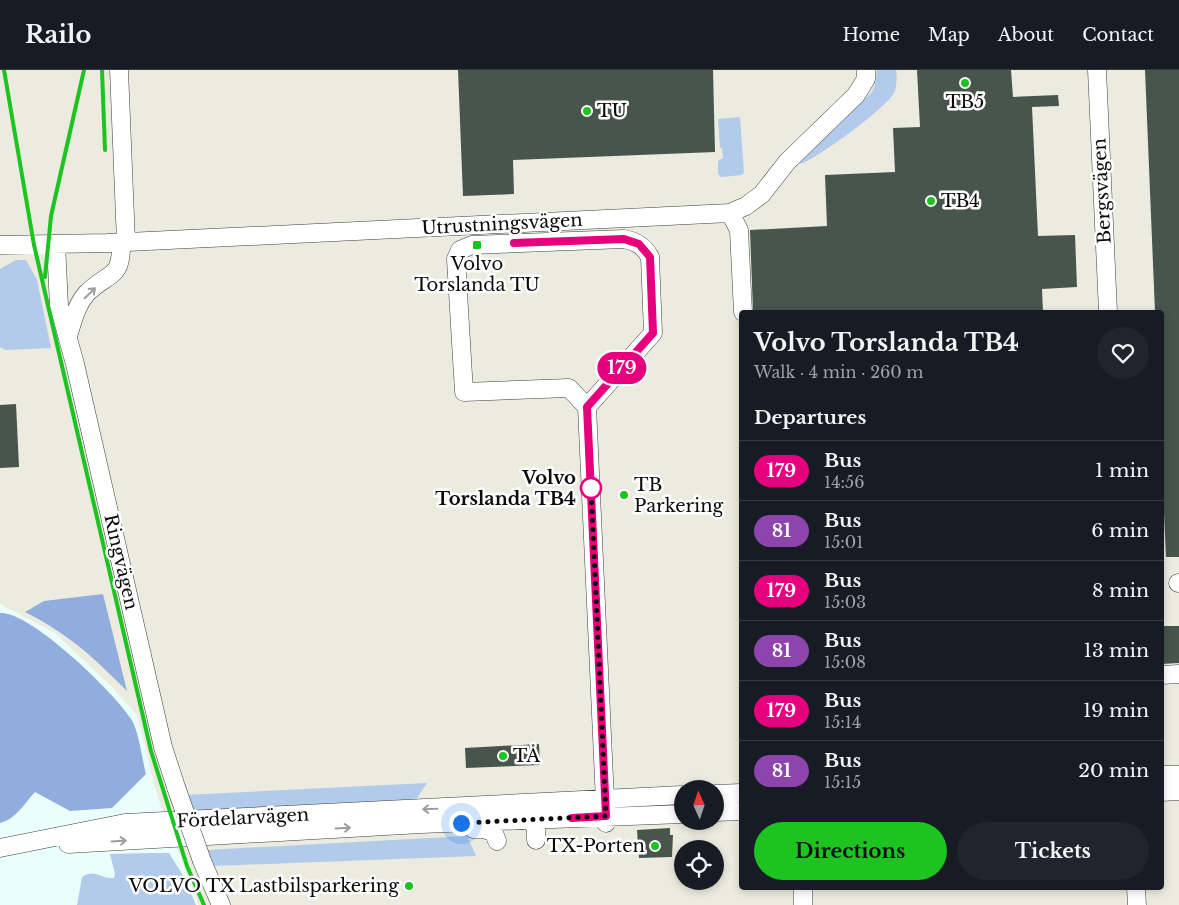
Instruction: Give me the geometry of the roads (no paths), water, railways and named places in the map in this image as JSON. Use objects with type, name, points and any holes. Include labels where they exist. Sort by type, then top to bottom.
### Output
[{"type":"street","points":[[68,336],[76,310],[87,293],[108,279],[117,270],[121,258],[124,242],[119,70]]},
{"type":"street","name":"Utrustningsvägen","points":[[64,244],[730,213],[746,206],[762,194],[787,162],[856,95],[866,79],[866,70]]},
{"type":"street","name":"Bergsvägen","points":[[1097,70],[1108,310]]},
{"type":"street","points":[[730,213],[740,230],[743,310]]},
{"type":"street","points":[[587,407],[653,333],[650,257],[646,250],[631,240],[624,239],[477,244],[460,250],[456,258],[464,392],[569,388],[587,407],[606,811]]},
{"type":"street","points":[[0,245],[64,244]]},
{"type":"street","name":"Ringvägen","points":[[64,244],[57,286],[62,322],[68,336],[163,747],[202,861],[221,905]]},
{"type":"street","points":[[1164,675],[1179,674]]},
{"type":"street","points":[[1164,775],[1179,775]]},
{"type":"street","points":[[1164,792],[1179,791]]},
{"type":"street","points":[[724,794],[739,793]]},
{"type":"street","points":[[530,820],[536,828],[553,826],[606,811],[674,797]]},
{"type":"street","points":[[724,800],[739,799]]},
{"type":"street","points":[[553,826],[606,811],[674,803]]},
{"type":"street","name":"Fördelarvägen","points":[[0,848],[125,823],[444,809],[488,804],[606,811]]},
{"type":"street","name":"Fördelarvägen","points":[[488,804],[514,809],[525,814],[530,820]]},
{"type":"street","points":[[514,809],[674,814]]},
{"type":"street","points":[[606,811],[674,819]]},
{"type":"street","points":[[724,812],[739,811]]},
{"type":"street","points":[[724,819],[739,818]]},
{"type":"street","name":"Fördelarvägen","points":[[0,848],[530,820],[553,826]]},
{"type":"street","name":"Fördelarvägen","points":[[444,824],[456,830],[484,829],[494,833],[497,842]]},
{"type":"street","points":[[802,890],[803,905]]},
{"type":"street","points":[[1136,890],[1137,905]]},
{"type":"railway","points":[[4,70],[34,245],[151,751],[187,866],[204,905]]},
{"type":"railway","points":[[45,277],[51,216],[84,70]]},
{"type":"railway","points":[[102,70],[105,150]]},
{"type":"place","name":"TB5","points":[[965,83]]},
{"type":"place","name":"TU","points":[[587,111]]},
{"type":"place","name":"TB4","points":[[931,201]]},
{"type":"place","name":"Volvo Torslanda TU","points":[[477,245]]},
{"type":"place","name":"Volvo Torslanda TB4","points":[[591,488]]},
{"type":"place","name":"TB Parkering","points":[[624,495]]},
{"type":"place","name":"TÅ","points":[[503,756]]},
{"type":"place","name":"TX-Porten","points":[[655,846]]},
{"type":"place","name":"VOLVO TX Lastbilsparkering","points":[[409,886]]}]
